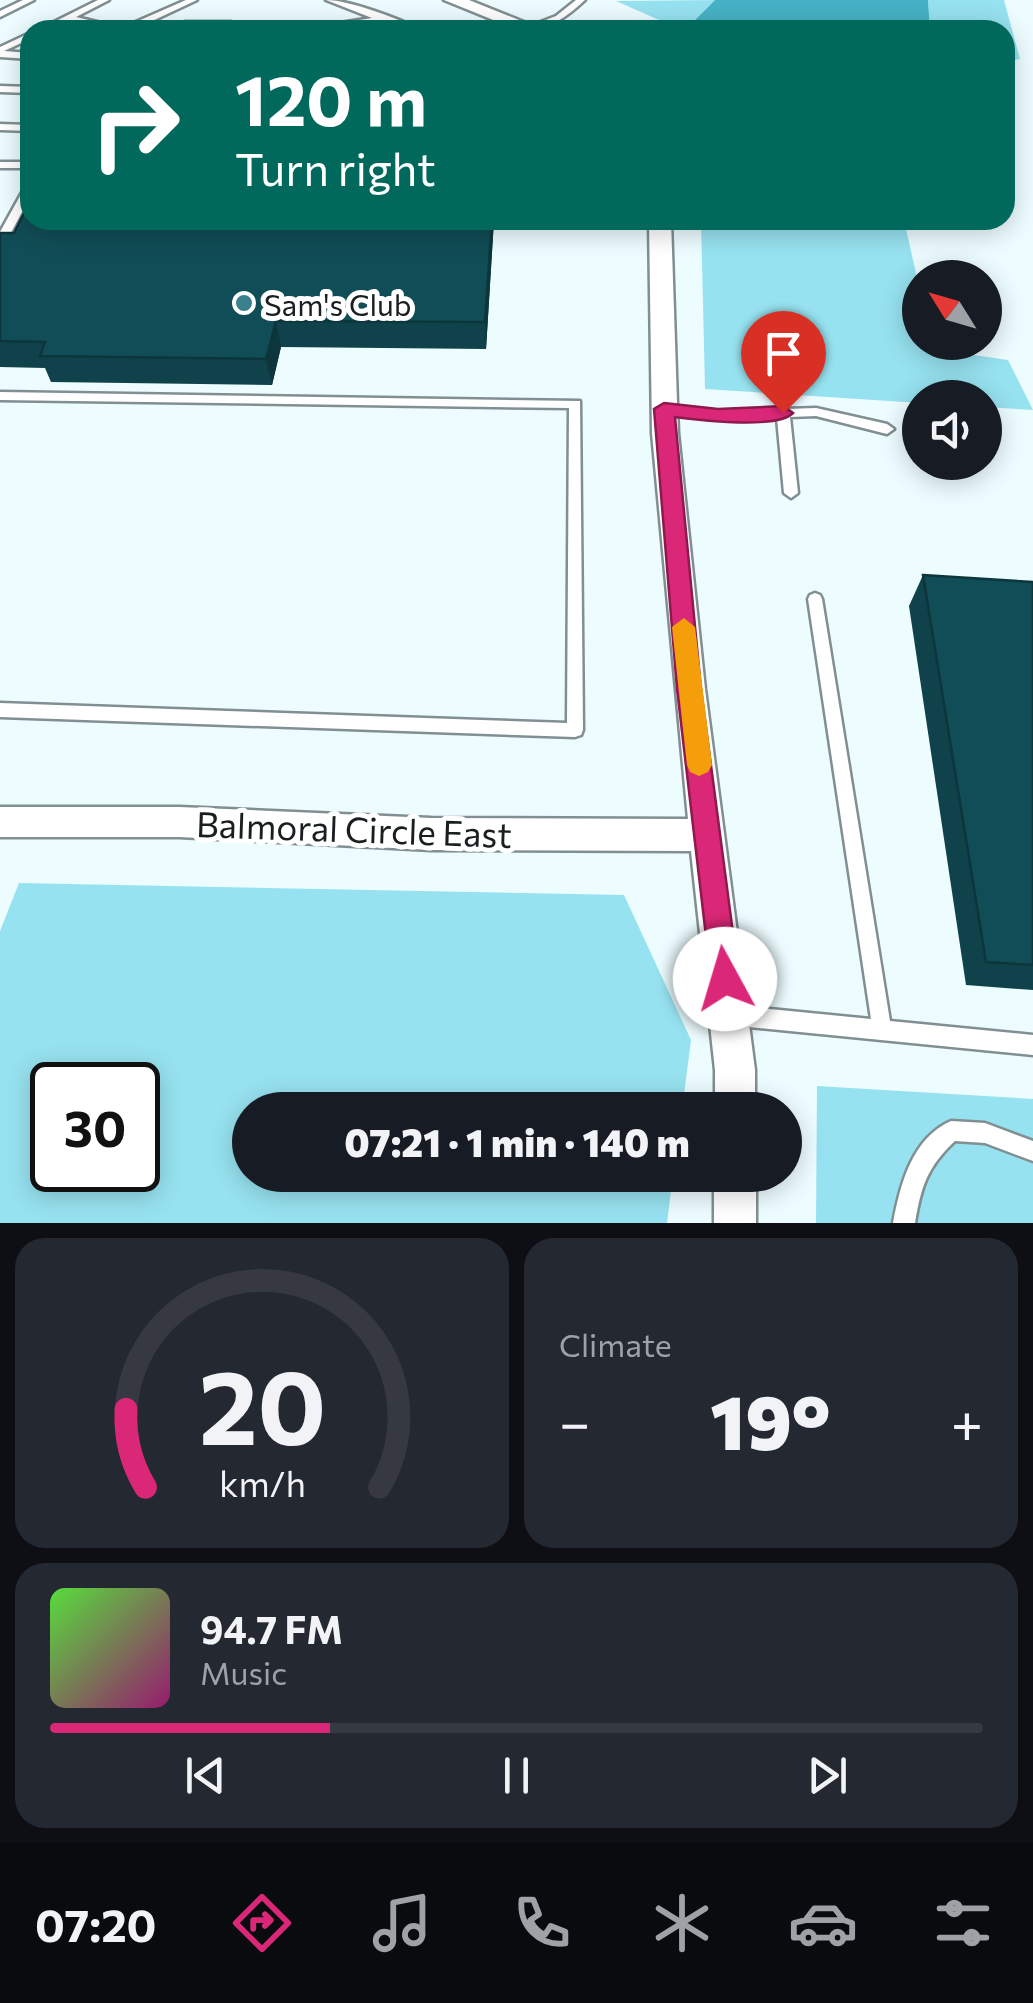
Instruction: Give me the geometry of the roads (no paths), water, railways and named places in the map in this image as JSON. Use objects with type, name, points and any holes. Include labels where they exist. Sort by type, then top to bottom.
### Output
[{"type":"street","points":[[452,0],[508,20]]},
{"type":"street","points":[[660,230],[664,409],[689,689],[709,835],[734,1092]]},
{"type":"street","name":"Balmoral Circle East","points":[[0,822],[179,822],[431,834],[709,835]]},
{"type":"street","points":[[735,1192],[735,1223]]},
{"type":"lane","points":[[0,14],[30,0]]},
{"type":"lane","points":[[63,20],[105,0]]},
{"type":"lane","points":[[146,20],[193,0]]},
{"type":"lane","points":[[330,0],[391,20]]},
{"type":"lane","points":[[554,20],[581,0]]},
{"type":"lane","points":[[67,18],[76,20]]},
{"type":"lane","points":[[374,20],[386,18]]},
{"type":"lane","points":[[0,242],[20,205]]},
{"type":"lane","points":[[0,396],[575,404],[575,730],[0,710]]},
{"type":"lane","points":[[664,409],[718,415],[816,412],[887,429]]},
{"type":"lane","points":[[783,413],[791,494]]},
{"type":"lane","points":[[815,599],[882,1029]]},
{"type":"lane","points":[[729,1015],[1033,1046]]},
{"type":"lane","points":[[904,1223],[910,1184],[926,1153],[951,1132],[985,1133],[1033,1152]]},
{"type":"place","name":"Sam's Club","points":[[244,303]]}]
